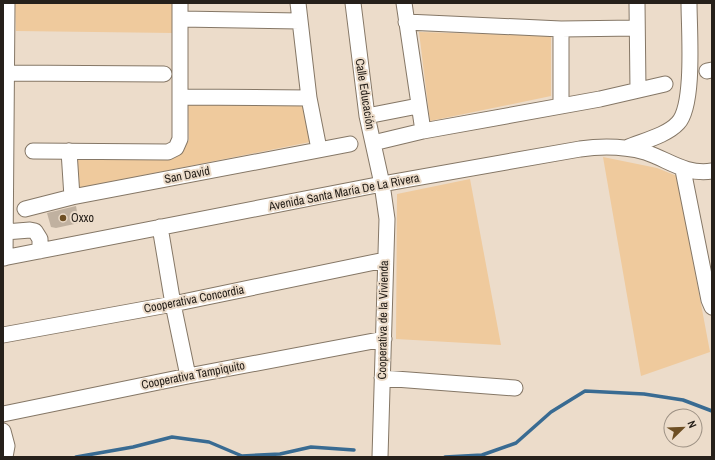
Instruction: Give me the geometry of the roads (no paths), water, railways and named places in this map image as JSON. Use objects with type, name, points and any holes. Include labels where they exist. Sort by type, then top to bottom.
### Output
[{"type":"street","points":[[4,258],[7,3]]},
{"type":"street","points":[[32,151],[168,152],[176,148],[180,139],[180,3]]},
{"type":"street","points":[[298,3],[309,98],[319,149]]},
{"type":"street","name":"Calle Educación","points":[[353,3],[367,116],[382,184]]},
{"type":"street","points":[[404,3],[418,106],[423,131]]},
{"type":"street","points":[[637,3],[638,90]]},
{"type":"street","points":[[626,148],[669,131],[678,124],[684,116],[688,102],[689,82],[689,3]]},
{"type":"street","points":[[180,19],[299,21]]},
{"type":"street","points":[[406,22],[561,29],[637,28]]},
{"type":"street","points":[[561,29],[561,106]]},
{"type":"street","points":[[7,73],[164,74]]},
{"type":"street","points":[[373,143],[423,131],[600,99],[665,84]]},
{"type":"street","points":[[181,97],[309,98]]},
{"type":"street","points":[[367,116],[418,106]]},
{"type":"street","name":"San David","points":[[25,209],[72,197],[350,144]]},
{"type":"street","name":"Avenida Santa María De La Rivera","points":[[4,258],[382,184],[580,148],[609,146],[626,148],[663,159],[683,170]]},
{"type":"street","points":[[69,151],[72,197]]},
{"type":"street","points":[[712,171],[698,172],[683,170],[709,300],[712,307]]},
{"type":"street","name":"Cooperativa de la Vivienda","points":[[380,457],[384,339],[384,260],[387,219],[382,184]]},
{"type":"street","points":[[160,227],[173,304],[188,376]]},
{"type":"street","points":[[5,232],[35,231],[40,239],[40,251]]},
{"type":"street","name":"Cooperativa Concordia","points":[[3,335],[173,304],[384,260]]},
{"type":"street","name":"Cooperativa Tampiquito","points":[[3,414],[188,376],[384,339]]},
{"type":"street","points":[[382,378],[515,388]]},
{"type":"street","points":[[3,430],[7,446],[5,457]]},
{"type":"waterway","points":[[445,457],[482,455],[516,443],[551,412],[585,391],[644,394],[683,400],[712,411]]},
{"type":"waterway","points":[[76,457],[133,447],[172,437],[209,442],[242,456],[280,454],[311,447],[354,450]]},
{"type":"place","name":"Oxxo","points":[[63,218]]}]
